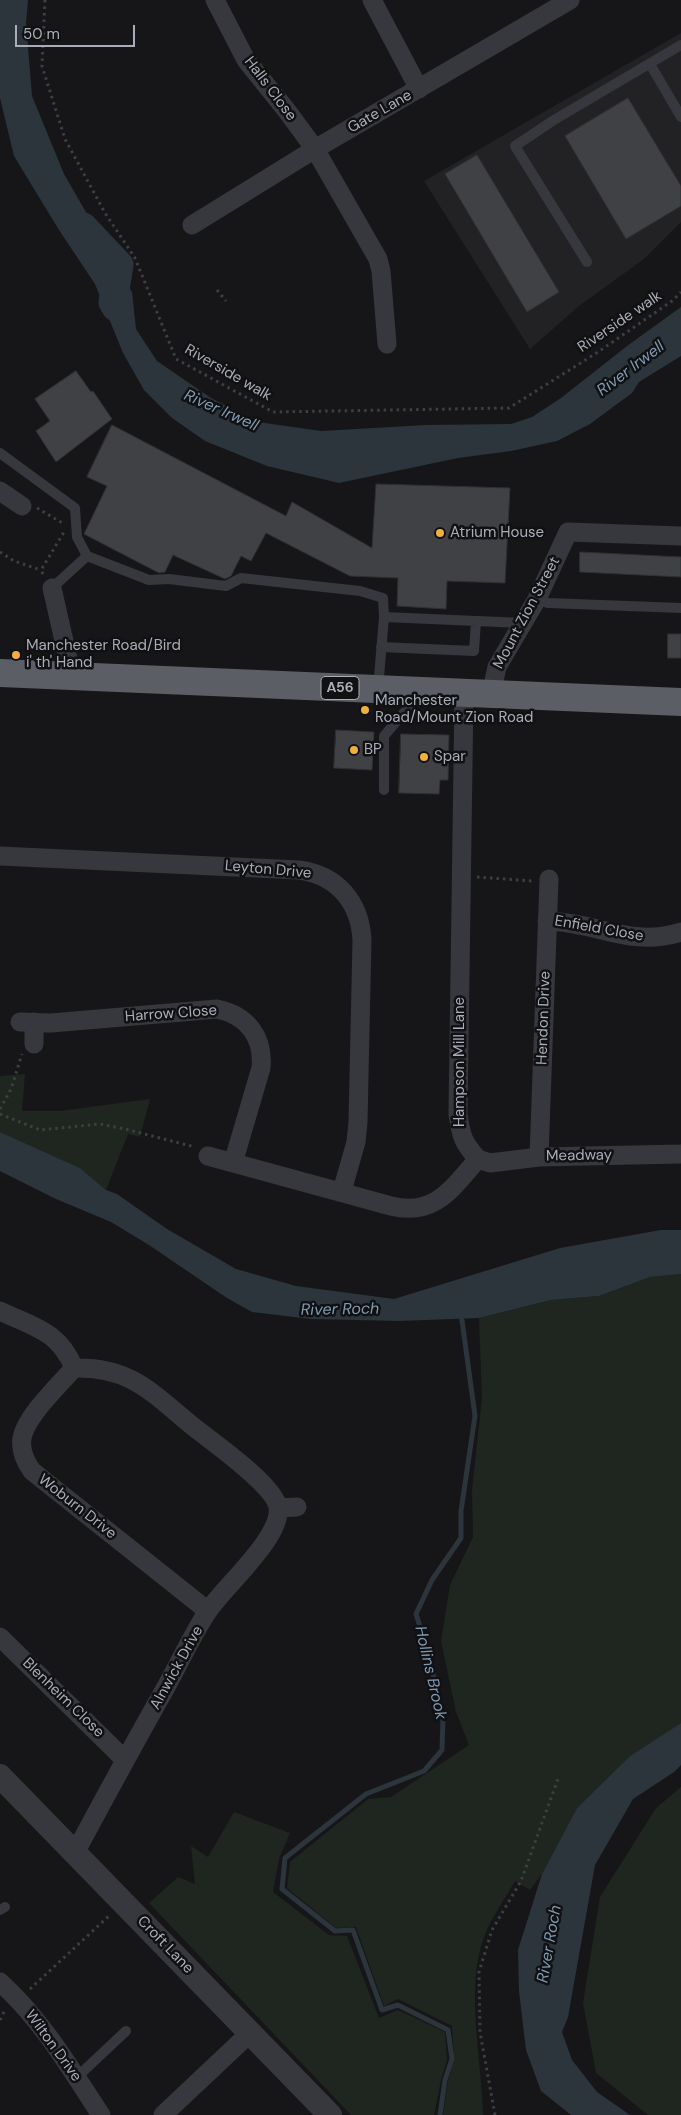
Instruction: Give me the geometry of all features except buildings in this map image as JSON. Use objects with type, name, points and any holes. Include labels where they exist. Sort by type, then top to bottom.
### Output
[{"type":"highway","name":"A56","points":[[0,673],[681,702]]},
{"type":"street","name":"Halls Close","points":[[215,0],[246,60],[315,149],[378,258],[381,271],[387,344]]},
{"type":"street","points":[[372,0],[419,90]]},
{"type":"street","name":"Gate Lane","points":[[192,225],[315,149],[419,90],[570,0]]},
{"type":"street","points":[[0,491],[22,506]]},
{"type":"street","name":"Mount Zion Street","points":[[491,695],[497,667],[537,599],[568,532],[681,536]]},
{"type":"street","points":[[52,588],[72,676]]},
{"type":"street","name":"Hampson Mill Lane","points":[[464,694],[458,1114],[461,1135],[467,1147],[478,1159]]},
{"type":"street","name":"Leyton Drive","points":[[0,856],[298,870],[320,875],[339,886],[354,904],[362,940],[358,1122],[356,1142],[342,1191]]},
{"type":"street","name":"Hendon Drive","points":[[539,1157],[549,881]]},
{"type":"street","name":"Enfield Close","points":[[547,921],[566,921],[639,938],[661,937],[681,932]]},
{"type":"street","name":"Harrow Close","points":[[34,1044],[27,1022],[51,1023],[217,1009],[242,1018],[255,1032],[259,1040],[262,1058],[261,1068],[233,1163]]},
{"type":"street","name":"Meadway","points":[[478,1159],[496,1163],[539,1157],[681,1154]]},
{"type":"street","points":[[208,1156],[400,1208],[428,1206],[445,1196],[478,1159]]},
{"type":"street","points":[[0,1311],[45,1331],[58,1340],[68,1353],[74,1368],[106,1369],[136,1380],[247,1470],[269,1490],[275,1498],[278,1508],[297,1507]]},
{"type":"street","name":"Woburn Drive","points":[[74,1368],[28,1424],[22,1437],[22,1453],[26,1463],[32,1471],[208,1611]]},
{"type":"street","name":"Alnwick Drive","points":[[75,1853],[208,1611],[270,1537],[278,1522],[278,1508]]},
{"type":"street","name":"Blenheim Close","points":[[0,1637],[125,1760]]},
{"type":"street","name":"Croft Lane","points":[[0,1776],[330,2115]]},
{"type":"street","name":"Wilton Drive","points":[[0,1982],[13,2002],[43,2028],[101,2115]]},
{"type":"street","points":[[163,2115],[250,2033]]},
{"type":"lane","points":[[587,262],[515,146],[681,45]]},
{"type":"lane","points":[[650,64],[681,118]]},
{"type":"lane","points":[[0,453],[75,508],[76,536],[87,556],[149,580],[169,579],[226,586],[241,578],[360,591],[383,598],[384,617],[378,690]]},
{"type":"lane","points":[[52,588],[87,556]]},
{"type":"lane","points":[[537,599],[548,603],[681,608]]},
{"type":"lane","points":[[384,617],[523,623]]},
{"type":"lane","points":[[381,647],[474,651],[476,621]]},
{"type":"lane","points":[[384,790],[384,736],[422,692]]},
{"type":"lane","points":[[76,2078],[126,2032]]},
{"type":"path","name":"Riverside walk","points":[[46,0],[42,66],[65,139],[104,213],[135,258],[176,359],[273,412],[509,408],[598,352],[681,292]]},
{"type":"path","points":[[217,290],[226,301]]},
{"type":"path","points":[[22,506],[33,506],[68,526],[41,570]]},
{"type":"path","points":[[0,552],[14,561],[41,570],[52,588]]},
{"type":"path","points":[[461,876],[549,881]]},
{"type":"path","points":[[0,1109],[11,1089],[22,1053],[34,1044]]},
{"type":"path","points":[[0,1114],[40,1130],[100,1124],[125,1129],[210,1150],[208,1156]]},
{"type":"path","points":[[495,2115],[480,2032],[479,1972],[492,1930],[521,1881],[559,1776]]},
{"type":"path","points":[[0,2020],[13,2002],[124,1902]]},
{"type":"shaded area","points":[[681,33],[681,222],[644,259],[579,306],[530,349],[424,181]]},
{"type":"shaded area","points":[[25,1074],[22,1111],[60,1111],[150,1099],[140,1137],[128,1134],[106,1190],[80,1168],[0,1132],[0,1076]]},
{"type":"shaded area","points":[[681,1274],[681,1723],[630,1756],[577,1808],[542,1874],[530,1890],[515,1881],[487,1930],[478,1957],[475,2001],[483,2115],[443,2115],[448,2081],[454,2060],[452,2026],[398,1999],[384,2006],[356,1927],[336,1928],[287,1888],[290,1862],[368,1799],[391,1797],[469,1745],[456,1712],[441,1641],[450,1585],[473,1537],[472,1490],[482,1398],[479,1318],[551,1300],[599,1296],[650,1277]]},
{"type":"shaded area","points":[[681,1787],[681,2115],[648,2115],[596,2073],[583,2003],[600,1897],[656,1808]]},
{"type":"shaded area","points":[[234,1812],[290,1833],[279,1859],[273,1892],[329,1935],[347,1936],[379,2018],[398,2010],[445,2032],[447,2060],[434,2115],[351,2115],[149,1903],[178,1877],[195,1884],[191,1846],[208,1857]]},
{"type":"water","points":[[0,0],[28,0],[26,23],[32,96],[64,174],[132,292],[136,329],[157,361],[211,398],[258,422],[321,431],[426,425],[511,424],[532,417],[561,398],[627,346],[681,307],[681,356],[639,382],[632,393],[590,424],[557,441],[511,451],[458,458],[339,483],[267,466],[205,441],[172,418],[144,390],[123,353],[95,284],[59,230],[14,156],[0,98]]},
{"type":"water","name":"River Roch","points":[[0,1132],[80,1168],[106,1190],[117,1194],[167,1229],[236,1269],[296,1286],[394,1299],[560,1248],[661,1230],[681,1230],[681,1274],[650,1277],[599,1296],[551,1300],[479,1318],[399,1321],[311,1319],[252,1312],[227,1298],[149,1245],[111,1222],[56,1199],[0,1171]]},
{"type":"water","name":"River Roch","points":[[681,1723],[681,1765],[674,1772],[633,1799],[595,1865],[568,2017],[562,2032],[572,2060],[597,2092],[630,2115],[571,2115],[541,2091],[526,2050],[519,1991],[518,1950],[542,1874],[577,1808],[630,1756]]},
{"type":"waterway","name":"River Irwell","points":[[83,227],[119,265],[113,302],[116,307]]},
{"type":"waterway","name":"Hollins Brook","points":[[440,2115],[445,2080],[452,2059],[448,2030],[398,2005],[382,2010],[353,1930],[335,1931],[282,1889],[285,1858],[366,1794],[424,1771],[442,1750],[443,1718],[428,1652],[416,1614],[432,1580],[461,1538],[461,1511],[475,1416],[461,1313]]},
{"type":"place","name":"Atrium House","points":[[440,533]]},
{"type":"place","name":"Manchester Road/Bird i' th' Hand","points":[[16,655]]},
{"type":"place","name":"Manchester Road/Mount Zion Road","points":[[365,710]]},
{"type":"place","name":"BP","points":[[354,750]]},
{"type":"place","name":"Spar","points":[[424,757]]}]
